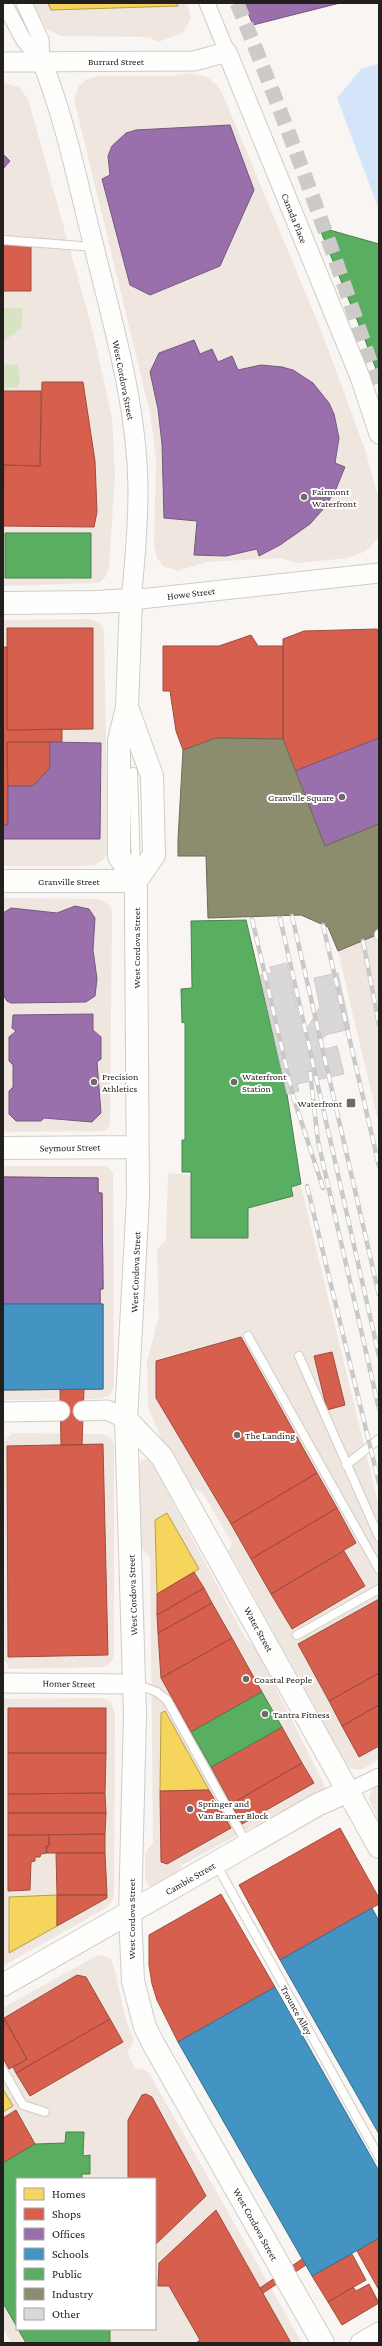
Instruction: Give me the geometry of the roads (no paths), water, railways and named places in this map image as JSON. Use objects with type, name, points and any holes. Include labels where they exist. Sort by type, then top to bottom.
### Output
[{"type":"main road","name":"Howe Street","points":[[3,603],[131,600]]},
{"type":"main road","name":"West Cordova Street","points":[[131,600],[127,707],[119,741],[119,856],[136,881],[138,1146],[134,1300],[126,1419],[135,1684],[130,1914],[133,1981],[146,2027],[154,2045],[323,2343]]},
{"type":"main road","name":"West Cordova Street","points":[[127,707],[152,776],[154,855],[136,881]]},
{"type":"main road","name":"Granville Street","points":[[3,881],[136,881]]},
{"type":"main road","name":"Seymour Street","points":[[3,1148],[138,1146]]},
{"type":"main road","name":"Water Street","points":[[126,1419],[162,1457],[379,1847]]},
{"type":"main road","name":"Cambie Street","points":[[6,1981],[130,1914],[326,1800],[348,1791]]},
{"type":"street","name":"West Cordova Street","points":[[4,3],[23,39],[42,62]]},
{"type":"street","name":"West Cordova Street","points":[[24,3],[41,40],[42,62],[52,88],[72,158],[127,386],[134,436],[138,488],[131,600]]},
{"type":"street","name":"Canada Place","points":[[207,3],[357,370],[379,434]]},
{"type":"street","name":"Burrard Street","points":[[3,62],[194,61],[227,52]]},
{"type":"street","name":"Howe Street","points":[[131,600],[379,573]]},
{"type":"street","points":[[83,1411],[107,1410],[126,1419]]},
{"type":"street","points":[[3,1412],[60,1411]]},
{"type":"street","name":"Homer Street","points":[[3,1682],[135,1684]]},
{"type":"street","name":"Cambie Street","points":[[348,1791],[379,1776]]},
{"type":"street","points":[[360,2343],[379,2332]]},
{"type":"lane","points":[[3,240],[94,247]]},
{"type":"lane","points":[[134,772],[136,881]]},
{"type":"lane","points":[[248,1336],[379,1569]]},
{"type":"lane","points":[[299,1356],[379,1537]]},
{"type":"lane","points":[[346,1465],[379,1439]]},
{"type":"lane","points":[[297,1635],[379,1589]]},
{"type":"lane","points":[[135,1684],[156,1692],[167,1700],[247,1845]]},
{"type":"lane","name":"Trounce Alley","points":[[215,1864],[379,2157]]},
{"type":"lane","points":[[3,2070],[23,2105],[45,2112]]},
{"type":"water","points":[[379,64],[379,210],[337,98],[362,68]]},
{"type":"tunnel","points":[[237,3],[312,194],[379,389]]},
{"type":"railway","points":[[292,916],[379,1295]]},
{"type":"railway","points":[[280,918],[379,1356]]},
{"type":"railway","points":[[252,919],[293,1096],[323,1188]]},
{"type":"railway","points":[[323,925],[379,1166]]},
{"type":"railway","points":[[363,941],[379,1025]]},
{"type":"railway","points":[[310,1072],[318,1141],[379,1409]]},
{"type":"railway","points":[[307,1186],[379,1483]]},
{"type":"place","name":"Fairmont Waterfront","points":[[304,497]]},
{"type":"place","name":"Granville Square","points":[[342,797]]},
{"type":"place","name":"Precision Athletics","points":[[94,1082]]},
{"type":"place","name":"Waterfront Station","points":[[234,1082]]},
{"type":"place","name":"Waterfront","points":[[351,1103]]},
{"type":"place","name":"The Landing","points":[[237,1435]]},
{"type":"place","name":"Coastal People","points":[[246,1679]]},
{"type":"place","name":"Tantra Fitness","points":[[265,1714]]},
{"type":"place","name":"Springer and Van Bramer Block","points":[[190,1809]]}]
